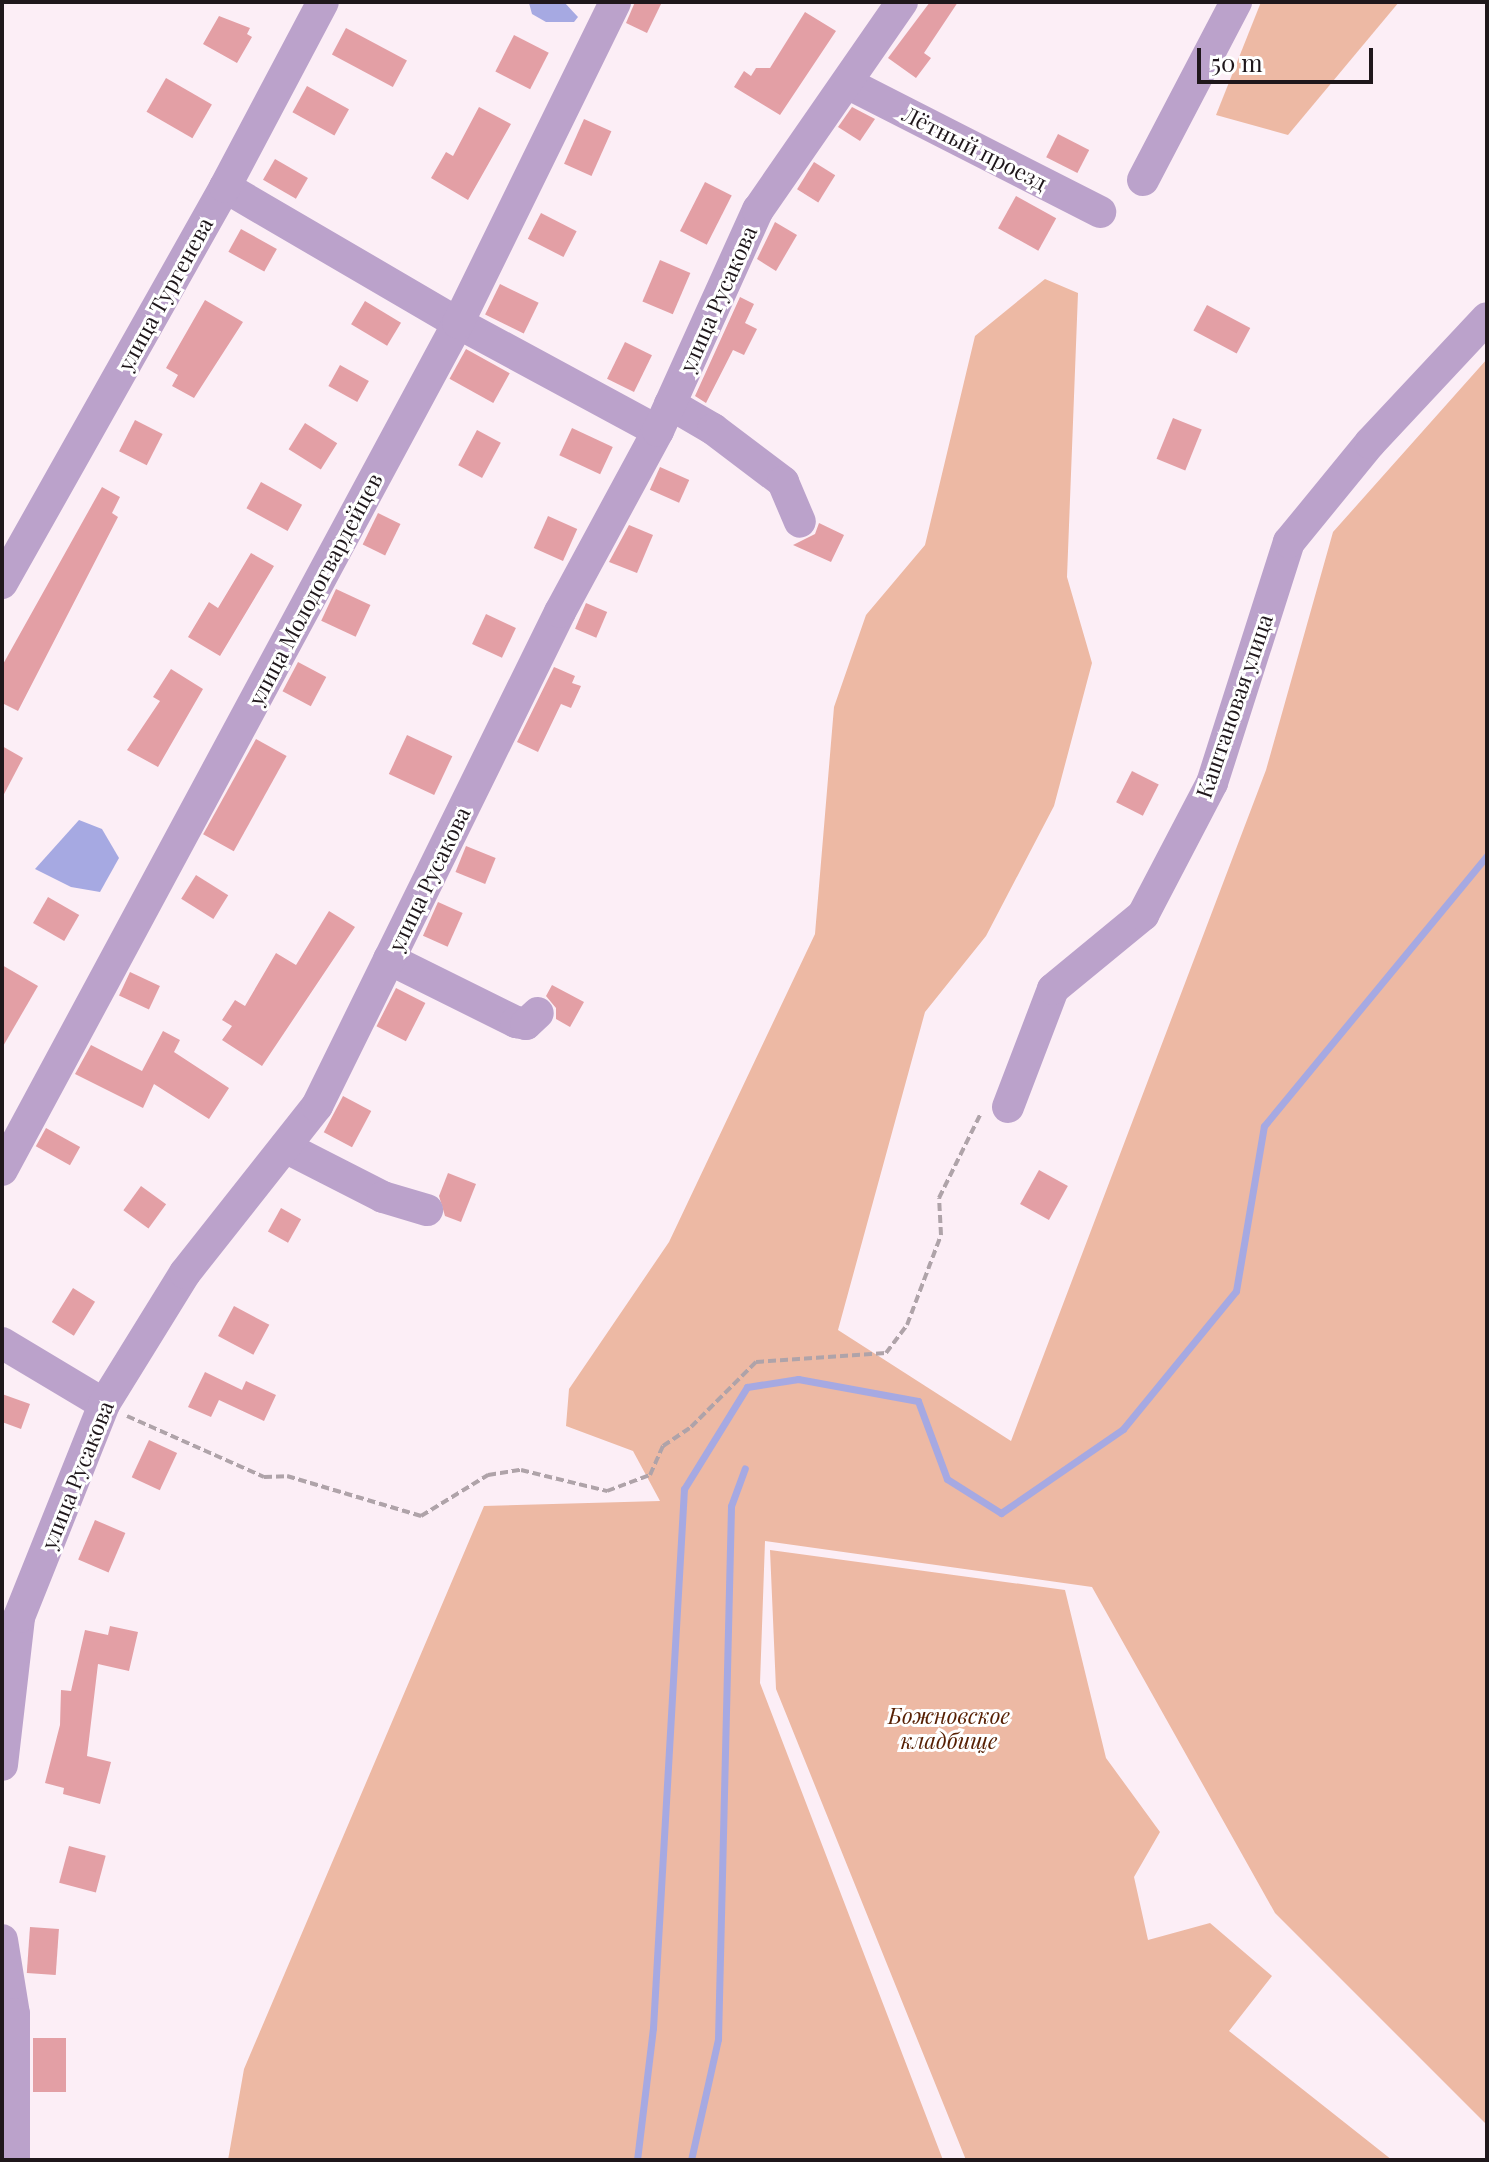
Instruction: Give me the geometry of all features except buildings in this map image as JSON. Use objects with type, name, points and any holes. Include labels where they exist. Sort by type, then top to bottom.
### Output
[{"type":"street","name":"улица Тургенева","points":[[2,583],[225,187],[323,2]]},
{"type":"street","name":"улица Молодогвардейцев","points":[[2,1170],[458,323],[615,2]]},
{"type":"street","name":"улица Русакова","points":[[2,1765],[19,1617],[104,1404],[185,1273],[317,1106],[560,612],[664,418],[758,210],[849,84],[902,2]]},
{"type":"street","points":[[1143,180],[1236,2]]},
{"type":"street","name":"Лётный проезд","points":[[849,84],[1100,212]]},
{"type":"street","points":[[225,187],[458,323],[664,418],[713,429],[783,482],[800,522]]},
{"type":"street","name":"Каштановая улица","points":[[1008,1107],[1053,989],[1143,915],[1212,783],[1289,542],[1370,443],[1487,318]]},
{"type":"street","points":[[389,959],[516,1022],[526,1024],[538,1013]]},
{"type":"street","points":[[285,1147],[383,1197],[427,1210]]},
{"type":"street","points":[[2,1343],[104,1404]]},
{"type":"street","points":[[2,1940],[14,2014],[14,2160]]},
{"type":"path","points":[[104,1404],[264,1477],[287,1476],[421,1516],[488,1475],[521,1470],[607,1491],[650,1475],[663,1446],[691,1427],[756,1362],[886,1353],[907,1325],[918,1298],[941,1235],[939,1198],[985,1104],[1008,1107]]},
{"type":"green space","points":[[1261,2],[1399,2],[1288,135],[1216,115]]},
{"type":"green space","points":[[1045,279],[1078,293],[1067,577],[1092,663],[1054,806],[986,936],[925,1012],[838,1330],[1011,1441],[1266,770],[1333,532],[1487,359],[1487,2125],[1275,1913],[1092,1587],[765,1541],[760,1683],[943,2160],[228,2160],[244,2069],[484,1506],[660,1501],[633,1451],[566,1426],[569,1389],[669,1242],[815,934],[834,707],[866,615],[925,545],[975,336]]},
{"type":"green space","name":"Божновское кладбище","points":[[770,1550],[1065,1590],[1106,1758],[1160,1832],[1134,1877],[1148,1940],[1210,1923],[1272,1976],[1229,2031],[1392,2160],[966,2160],[776,1689]]},
{"type":"water","points":[[564,2],[578,17],[574,22],[546,22],[532,14],[529,3]]},
{"type":"water","points":[[79,820],[102,829],[119,858],[100,892],[71,887],[35,869]]},
{"type":"waterway","points":[[637,2160],[653,2028],[684,1489],[747,1387],[798,1379],[918,1401],[947,1479],[1001,1513],[1123,1429],[1236,1291],[1264,1126],[1487,855]]},
{"type":"waterway","points":[[691,2160],[718,2039],[731,1506],[745,1468]]}]
